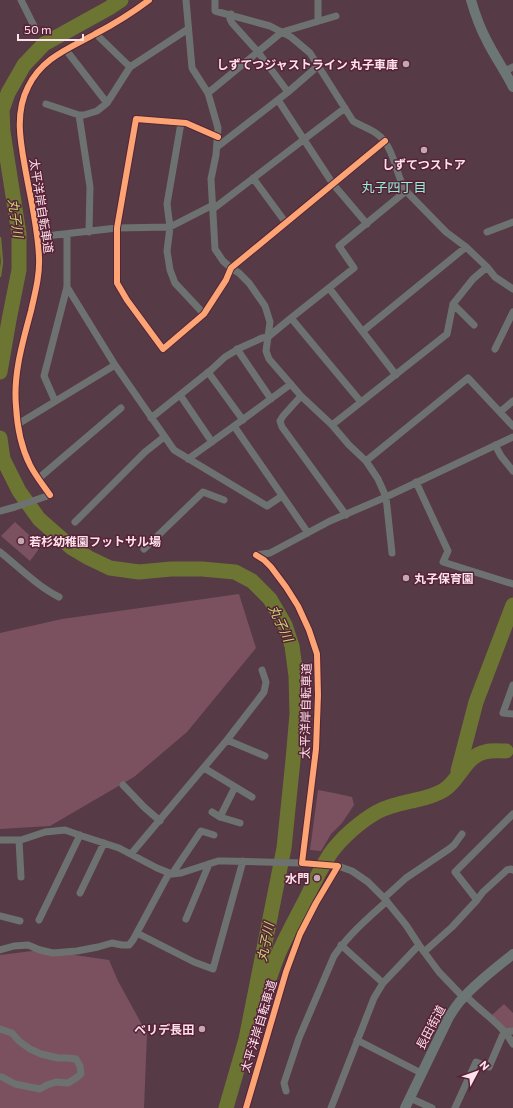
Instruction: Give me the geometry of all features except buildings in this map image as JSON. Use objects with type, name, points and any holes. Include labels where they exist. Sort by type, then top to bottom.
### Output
[{"type":"main road","points":[[471,0],[478,22],[487,41],[509,69],[513,87]]},
{"type":"main road","name":"長田街道","points":[[405,1108],[448,1019],[464,996],[513,954]]},
{"type":"street","points":[[21,0],[36,30]]},
{"type":"street","points":[[186,0],[192,68],[208,93],[218,128],[217,147],[211,179],[215,249],[223,261],[231,268],[239,272],[249,283],[265,306],[270,322],[266,351],[269,359],[301,396],[332,425],[349,445],[366,460],[378,479],[386,497],[392,553]]},
{"type":"street","points":[[215,0],[215,11],[270,26],[291,37],[310,53],[353,121],[374,132],[385,141],[394,159],[401,184],[406,191],[446,232],[466,247],[487,266],[495,277],[513,289]]},
{"type":"street","points":[[318,0],[318,21]]},
{"type":"street","points":[[230,14],[232,23],[258,52],[288,92]]},
{"type":"street","points":[[208,93],[282,32],[336,16]]},
{"type":"street","points":[[46,104],[79,115],[97,111],[107,103],[130,67],[188,29]]},
{"type":"street","points":[[96,34],[130,67]]},
{"type":"street","points":[[66,50],[107,103]]},
{"type":"street","points":[[217,147],[288,92],[318,66]]},
{"type":"street","points":[[278,100],[333,184],[366,224]]},
{"type":"street","points":[[37,238],[117,228],[170,227],[213,207],[345,108]]},
{"type":"street","points":[[79,115],[90,187],[89,232]]},
{"type":"street","points":[[218,137],[186,123],[136,119],[117,228],[118,283],[127,300],[163,349],[204,314],[226,280],[231,268],[385,141]]},
{"type":"street","points":[[180,123],[167,204],[170,227],[168,251],[170,270],[176,283],[204,314]]},
{"type":"street","points":[[253,178],[286,223]]},
{"type":"street","points":[[151,418],[225,357],[262,338],[268,338],[354,268],[339,246],[406,191]]},
{"type":"street","points":[[487,232],[513,222]]},
{"type":"street","points":[[56,401],[44,376],[67,287],[67,234]]},
{"type":"street","points":[[363,331],[466,247]]},
{"type":"street","points":[[332,425],[447,334],[453,304],[473,279],[487,266]]},
{"type":"street","points":[[67,287],[115,365],[174,450],[267,506],[282,496]]},
{"type":"street","points":[[329,288],[396,375]]},
{"type":"street","points":[[453,304],[474,325]]},
{"type":"street","points":[[495,349],[513,312]]},
{"type":"street","points":[[291,318],[361,402]]},
{"type":"street","points":[[238,349],[271,399]]},
{"type":"street","points":[[18,424],[115,365]]},
{"type":"street","points":[[208,372],[243,420]]},
{"type":"street","points":[[366,460],[468,378],[513,426]]},
{"type":"street","points":[[188,459],[291,384]]},
{"type":"street","points":[[180,394],[212,442]]},
{"type":"street","points":[[301,396],[280,421],[282,426],[346,515]]},
{"type":"street","points":[[500,412],[513,401]]},
{"type":"street","points":[[38,478],[121,408]]},
{"type":"street","points":[[234,426],[308,533]]},
{"type":"street","points":[[75,522],[145,452],[164,437]]},
{"type":"street","points":[[256,555],[270,553],[330,522],[513,437]]},
{"type":"street","points":[[495,446],[513,471]]},
{"type":"street","points":[[416,482],[448,550],[443,562],[513,584]]},
{"type":"street","points":[[144,550],[203,492],[224,500]]},
{"type":"street","points":[[0,511],[48,496]]},
{"type":"street","points":[[0,552],[50,593],[59,597]]},
{"type":"street","points":[[131,854],[227,740],[264,692],[266,682],[262,670]]},
{"type":"street","points":[[513,685],[504,713],[513,714]]},
{"type":"street","points":[[227,740],[265,756]]},
{"type":"street","points":[[204,768],[252,797]]},
{"type":"street","points":[[123,785],[160,821]]},
{"type":"street","points":[[220,818],[235,787]]},
{"type":"street","points":[[212,812],[220,818],[240,823]]},
{"type":"street","points":[[477,900],[455,872],[513,814]]},
{"type":"street","points":[[0,840],[19,840],[45,832],[65,830],[119,848],[171,873],[181,873],[218,862],[243,861],[299,863],[342,867],[352,871],[368,882],[386,900],[406,925],[439,972],[504,1032],[513,1044]]},
{"type":"street","points":[[0,950],[14,946],[28,945],[53,953],[59,953],[77,951],[112,943],[129,946],[171,873],[201,831],[214,835]]},
{"type":"street","points":[[286,1091],[284,1083],[299,1038],[330,965],[342,945],[406,878],[449,849],[462,834]]},
{"type":"street","points":[[39,920],[80,835]]},
{"type":"street","points":[[19,840],[21,877]]},
{"type":"street","points":[[80,893],[104,843]]},
{"type":"street","points":[[137,933],[194,962],[213,969],[243,861]]},
{"type":"street","points":[[186,919],[209,864]]},
{"type":"street","points":[[424,952],[449,930],[483,892],[507,870],[513,870]]},
{"type":"street","points":[[0,916],[20,920]]},
{"type":"street","points":[[342,945],[383,983]]},
{"type":"street","points":[[331,1108],[374,998],[383,983],[419,945]]},
{"type":"street","points":[[0,1029],[12,1033],[19,1041],[30,1049],[41,1054],[76,1060],[80,1066],[81,1074],[68,1083],[56,1082],[40,1089],[15,1084],[2,1077]]},
{"type":"street","points":[[504,1032],[513,1031]]},
{"type":"street","points":[[455,1108],[476,1062],[489,1067],[504,1032]]},
{"type":"street","points":[[357,1040],[421,1073]]},
{"type":"street","points":[[410,1098],[432,1108]]},
{"type":"shaded area","name":"若杉幼稚園フットサル場","points":[[15,522],[41,546],[30,561],[1,536]]},
{"type":"shaded area","points":[[239,594],[256,648],[187,732],[134,777],[50,826],[0,829],[0,633],[62,619]]},
{"type":"shaded area","points":[[318,790],[352,797],[354,805],[342,823],[331,834],[321,851],[310,850]]},
{"type":"shaded area","points":[[40,950],[109,960],[118,981],[147,1034],[144,1108],[0,1108],[0,955]]},
{"type":"shaded area","points":[[504,1004],[513,1013],[513,1028],[507,1030],[492,1015]]},
{"type":"waterway","name":"丸子川","points":[[0,372],[19,270],[19,234],[3,132],[2,110],[8,93],[24,65],[44,44],[121,0]]},
{"type":"waterway","points":[[0,238],[2,262],[0,276]]},
{"type":"waterway","name":"丸子川","points":[[0,438],[3,459],[19,491],[39,519],[72,548],[110,568],[139,572],[171,569],[202,569],[235,572],[252,581],[270,599],[285,625],[292,646],[296,676],[297,714],[284,848],[246,1039],[226,1108]]},
{"type":"waterway","name":"丸子川","points":[[0,450],[3,459]]},
{"type":"waterway","points":[[458,771],[476,702],[513,605]]},
{"type":"waterway","points":[[262,999],[280,950],[314,882],[330,854],[345,836],[364,820],[385,808],[428,797],[444,790],[450,786],[467,763],[478,754],[490,751],[506,751]]},
{"type":"cycle path","name":"太平洋岸自転車道","points":[[50,495],[34,472],[24,451],[18,428],[15,394],[17,370],[36,291],[39,264],[36,226],[21,141],[21,108],[28,87],[34,77],[48,61],[116,22],[149,0]]},
{"type":"cycle path","points":[[218,137],[186,123],[136,119],[117,228],[117,283],[127,300],[163,349],[204,314],[226,280],[231,268],[385,141]]},
{"type":"cycle path","name":"太平洋岸自転車道","points":[[246,1108],[286,972],[300,934],[338,866],[302,863],[316,749],[318,695],[317,654],[309,630],[298,606],[271,567],[256,555]]},
{"type":"place","name":"しずてつジャストライン 丸子車庫","points":[[406,64]]},
{"type":"place","name":"しずてつストア","points":[[424,150]]},
{"type":"place","name":"若杉幼稚園フットサル場","points":[[21,541]]},
{"type":"place","name":"丸子保育園","points":[[406,578]]},
{"type":"place","name":"水門","points":[[317,878]]},
{"type":"place","name":"ベリデ長田","points":[[202,1029]]},
{"type":"district","name":"丸子四丁目","points":[[394,187]]}]
